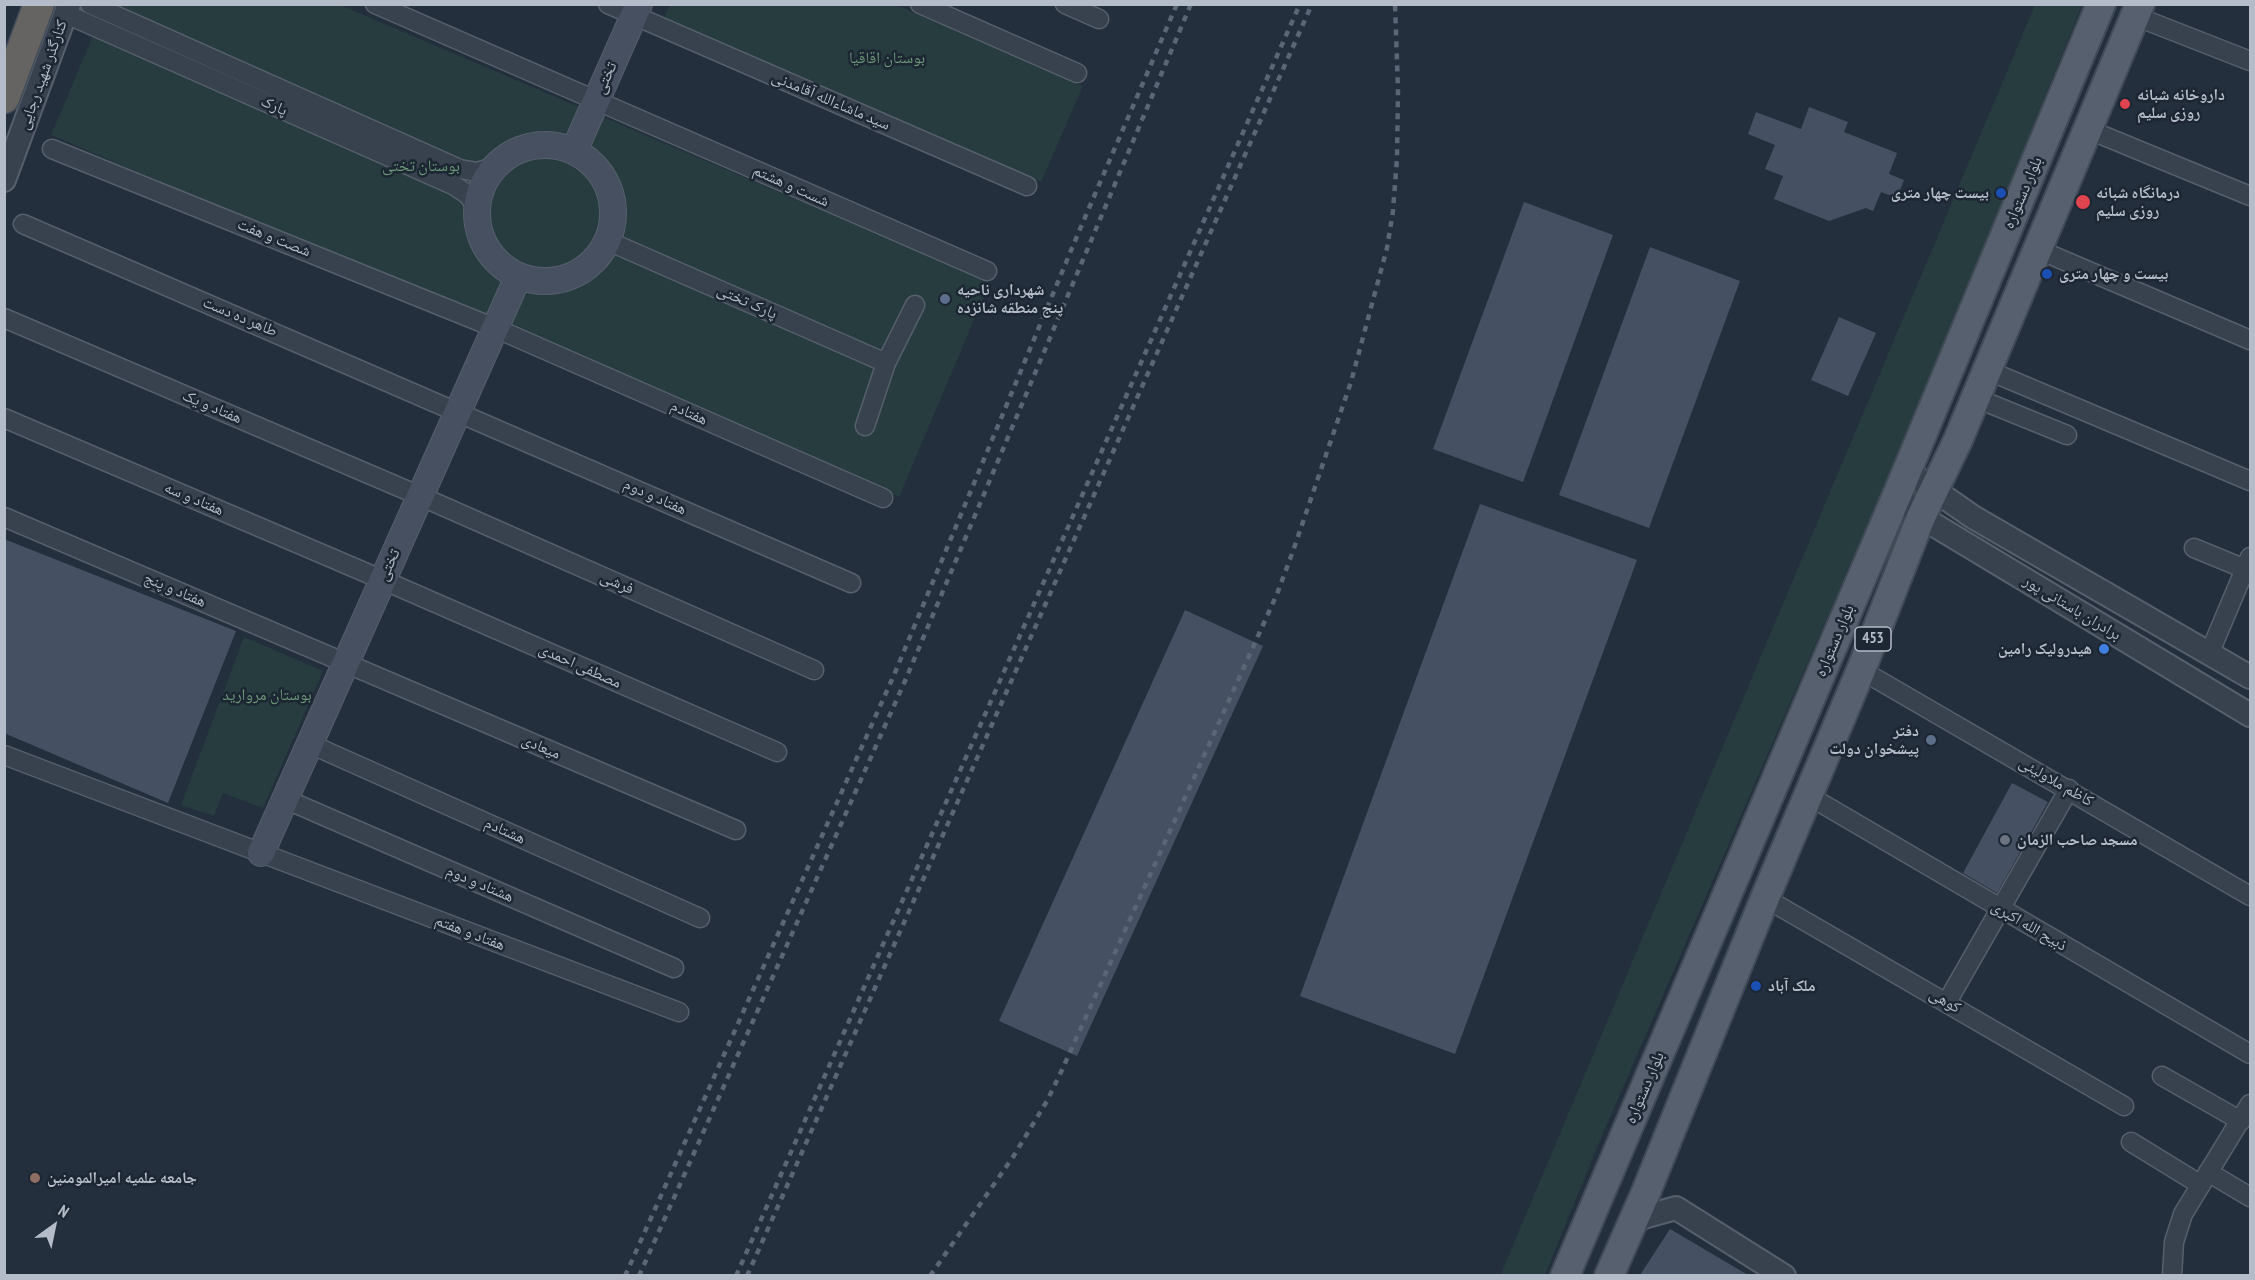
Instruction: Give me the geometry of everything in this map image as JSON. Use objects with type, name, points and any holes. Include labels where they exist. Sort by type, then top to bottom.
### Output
[{"type":"highway","points":[[4,98],[65,9]]},
{"type":"main road","name":"بلوار دستواره","points":[[1565,1275],[1902,483],[2101,4]]},
{"type":"main road","name":"تختی","points":[[574,151],[636,10]]},
{"type":"main road","name":"بلوار دستواره","points":[[1609,1275],[1861,670],[1921,517],[1976,398],[2138,10]]},
{"type":"main road","points":[[553,145],[574,151],[591,163],[605,180],[612,200],[613,221],[608,242],[596,259],[580,273],[560,281],[538,282],[518,277],[499,265],[485,248],[477,228],[476,206],[481,185],[493,167],[510,153],[531,146],[553,145]]},
{"type":"main road","name":"تختی","points":[[261,853],[518,277]]},
{"type":"street","name":"پارک","points":[[90,4],[460,169],[477,172],[493,167]]},
{"type":"street","name":"شست و هشتم","points":[[375,4],[987,271]]},
{"type":"street","name":"سید ماشاءالله آقامدنی","points":[[608,4],[636,10],[1027,186]]},
{"type":"street","points":[[920,4],[1077,72]]},
{"type":"street","points":[[1065,4],[1098,19]]},
{"type":"street","name":"پارک","points":[[65,9],[455,186],[468,195],[476,206]]},
{"type":"street","name":"کنارگذر شهید رجایی","points":[[4,180],[65,9]]},
{"type":"street","points":[[2138,10],[2250,61]]},
{"type":"street","points":[[2087,129],[2250,196]]},
{"type":"street","points":[[378,152],[386,151],[390,147],[390,141],[386,135]]},
{"type":"street","name":"شصت و هفت","points":[[52,149],[495,328]]},
{"type":"street","name":"طاهر ده دست","points":[[23,224],[458,411]]},
{"type":"street","name":"پارک تختی","points":[[608,242],[886,363]]},
{"type":"street","points":[[2037,249],[2250,340]]},
{"type":"street","points":[[865,426],[886,363],[915,305]]},
{"type":"street","name":"هفتاد و یک","points":[[4,318],[420,496]]},
{"type":"street","name":"هفتادم","points":[[495,328],[883,498]]},
{"type":"street","points":[[1987,370],[2250,481]]},
{"type":"street","points":[[1976,398],[2067,435]]},
{"type":"street","name":"هفتاد و دوم","points":[[458,411],[851,583]]},
{"type":"street","name":"هفتاد و سه","points":[[4,418],[383,579]]},
{"type":"street","name":"برادران باستانی پور","points":[[1902,483],[1934,489],[1973,517],[2250,677]]},
{"type":"street","name":"برادران باستانی پور","points":[[1902,483],[1921,517],[2250,715]]},
{"type":"street","name":"فرشی","points":[[420,496],[814,670]]},
{"type":"street","name":"هفتاد و پنج","points":[[4,517],[345,664]]},
{"type":"street","points":[[2194,548],[2249,566],[2210,652]]},
{"type":"street","name":"مصطفی احمدی","points":[[383,579],[777,752]]},
{"type":"street","name":"میعادی","points":[[345,664],[736,830]]},
{"type":"street","name":"کاظم ملاولیئی","points":[[1861,670],[2250,896]]},
{"type":"street","name":"هشتادم","points":[[310,744],[700,918]]},
{"type":"street","name":"هفتاد و هفتم","points":[[4,755],[679,1012]]},
{"type":"street","points":[[1947,1002],[2069,789]]},
{"type":"street","name":"ذبیح الله اکبری","points":[[1809,796],[2250,1054]]},
{"type":"street","name":"هشتاد و دوم","points":[[285,800],[674,968]]},
{"type":"street","name":"کوهی","points":[[1765,898],[2124,1106]]},
{"type":"street","points":[[2162,1076],[2248,1109],[2183,1214],[2174,1242],[2172,1275]]},
{"type":"street","points":[[2131,1142],[2204,1178],[2250,1197]]},
{"type":"street","points":[[1633,1220],[1676,1208],[1784,1275]]},
{"type":"green space","name":"بوستان تختی","points":[[106,5],[340,5],[990,282],[899,497],[51,135]]},
{"type":"green space","name":"بوستان اقاقیا","points":[[670,5],[896,5],[1083,86],[1041,182],[664,18]]},
{"type":"green space","points":[[2035,5],[2082,5],[1933,374],[1601,1138],[1545,1275],[1500,1276]]},
{"type":"green space","name":"بوستان مروارید","points":[[244,637],[323,671],[263,808],[223,793],[214,816],[181,805]]},
{"type":"building","points":[[1809,107],[1848,122],[1844,132],[1897,153],[1889,174],[1904,180],[1897,198],[1881,192],[1873,211],[1866,208],[1829,221],[1774,199],[1783,176],[1765,169],[1775,145],[1748,134],[1756,112],[1801,129]]},
{"type":"building","points":[[1524,202],[1613,235],[1523,482],[1433,449]]},
{"type":"building","points":[[1650,247],[1740,281],[1649,528],[1559,495]]},
{"type":"building","points":[[1839,317],[1876,333],[1848,396],[1811,380]]},
{"type":"building","points":[[1480,504],[1637,560],[1455,1054],[1300,996]]},
{"type":"building","points":[[4,539],[236,631],[168,803],[4,733]]},
{"type":"building","points":[[1185,610],[1263,646],[1077,1056],[999,1021]]},
{"type":"building","name":"مسجد صاحب الزمان","points":[[2012,783],[2048,802],[1997,893],[1963,873]]},
{"type":"building","points":[[1670,1229],[1748,1275],[1640,1275]]},
{"type":"railway","points":[[625,1276],[894,675],[1080,229],[1177,4]]},
{"type":"railway","points":[[639,1276],[905,681],[1191,4]]},
{"type":"railway","points":[[736,1276],[1300,4]]},
{"type":"railway","points":[[747,1276],[1312,4]]},
{"type":"railway","points":[[930,1276],[1013,1157],[1047,1101],[1277,594],[1293,551],[1351,382],[1387,248],[1393,211],[1397,158],[1398,90],[1395,4]]},
{"type":"place","name":"داروخانه شبانه روزی سلیم","points":[[2125,104]]},
{"type":"place","name":"بیست چهار متری","points":[[2001,193]]},
{"type":"place","name":"درمانگاه شبانه روزی سلیم","points":[[2083,202]]},
{"type":"place","name":"بیست و چهار متری","points":[[2047,274]]},
{"type":"place","name":"شهرداری ناحیه پنج منطقه شانزده","points":[[945,299]]},
{"type":"place","name":"هیدرولیک رامین","points":[[2104,649]]},
{"type":"place","name":"دفتر پیشخوان دولت","points":[[1931,740]]},
{"type":"place","name":"مسجد صاحب الزمان","points":[[2005,840]]},
{"type":"place","name":"ملک آباد","points":[[1756,986]]},
{"type":"place","name":"جامعه علمیه امیرالمومنین","points":[[35,1178]]}]
